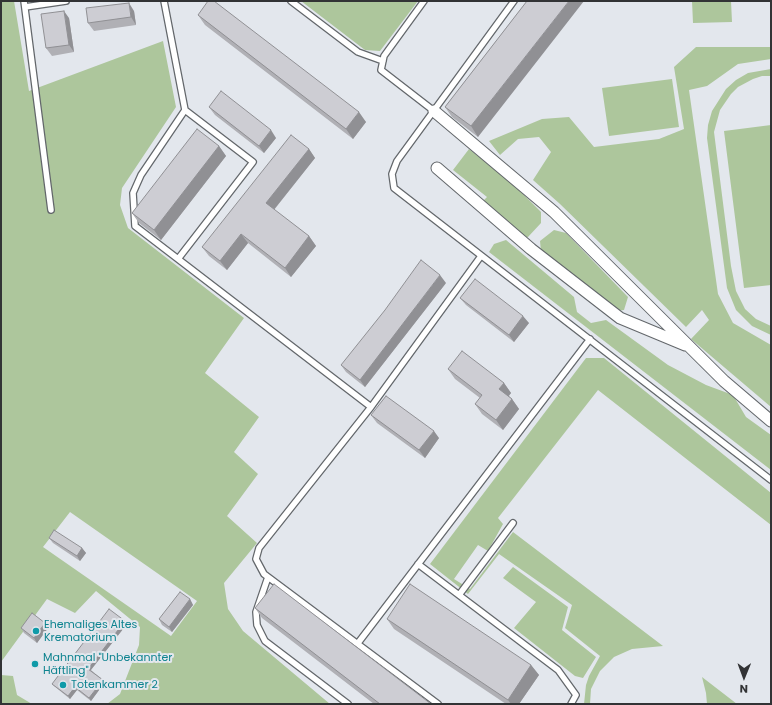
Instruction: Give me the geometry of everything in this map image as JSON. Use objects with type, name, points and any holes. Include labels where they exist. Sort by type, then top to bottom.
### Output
[{"type":"street","points":[[434,111],[554,212],[724,381],[771,421]]},
{"type":"street","points":[[437,168],[532,249],[620,318],[690,347]]},
{"type":"lane","points":[[51,210],[24,4],[66,1]]},
{"type":"lane","points":[[164,1],[185,110],[253,162],[178,259]]},
{"type":"lane","points":[[291,1],[358,52],[383,61]]},
{"type":"lane","points":[[424,1],[384,56],[381,70],[434,111]]},
{"type":"lane","points":[[514,1],[397,161],[392,174],[394,188],[771,480]]},
{"type":"lane","points":[[185,110],[141,175],[133,193],[135,226],[370,407]]},
{"type":"lane","points":[[438,704],[264,574],[256,558],[259,548],[370,407],[482,256]]},
{"type":"lane","points":[[358,643],[590,340]]},
{"type":"lane","points":[[459,595],[513,523]]},
{"type":"lane","points":[[418,564],[558,670],[576,695],[571,704]]},
{"type":"lane","points":[[268,577],[256,612],[257,625],[265,641],[348,704]]},
{"type":"green space","points":[[1,1],[14,1],[29,91],[163,41],[176,107],[122,188],[120,205],[128,228],[244,318],[205,373],[259,417],[234,452],[258,474],[227,516],[257,543],[224,583],[228,609],[243,631],[330,704],[107,704],[120,694],[139,645],[140,627],[96,591],[75,613],[47,599],[1,662]],"holes":[[[70,512],[197,601],[171,636],[43,547]]]},
{"type":"green space","points":[[301,1],[418,1],[380,51],[365,50]]},
{"type":"green space","points":[[692,1],[731,1],[732,22],[693,23]]},
{"type":"green space","points":[[696,47],[771,47],[771,59],[738,64],[707,86],[689,90],[718,294],[733,323],[771,345],[771,407],[691,339],[709,320],[702,310],[686,327],[560,204],[533,180],[551,152],[539,137],[518,139],[500,155],[489,141],[542,119],[569,117],[594,147],[659,139],[684,129],[674,67]]},
{"type":"green space","points":[[771,69],[771,76],[762,76],[753,79],[738,87],[731,94],[720,110],[714,132],[731,266],[736,291],[745,309],[756,319],[771,326],[771,335],[752,326],[736,310],[727,288],[707,138],[708,125],[712,111],[726,89],[736,80],[748,73]]},
{"type":"green space","points":[[672,79],[679,127],[609,136],[602,88]]},
{"type":"green space","points":[[771,125],[771,285],[744,288],[724,131]]},
{"type":"green space","points":[[469,149],[513,184],[541,212],[541,223],[528,237],[522,237],[482,202],[487,197],[453,170]]},
{"type":"green space","points":[[554,230],[566,233],[628,297],[624,310],[616,311],[541,251],[540,241]]},
{"type":"green space","points":[[506,240],[574,297],[577,312],[591,323],[606,320],[668,365],[706,385],[733,395],[746,417],[771,435],[771,470],[489,252],[494,244]]},
{"type":"green space","points":[[586,358],[604,358],[771,493],[771,525],[598,390],[498,518],[503,524],[488,551],[478,545],[454,579],[470,589],[513,532],[663,646],[632,649],[614,657],[600,671],[591,689],[590,704],[584,704],[586,685],[589,676],[600,656],[565,628],[572,605],[499,554],[468,594],[430,564]]},
{"type":"green space","points":[[513,567],[568,607],[562,630],[596,657],[583,678],[575,676],[514,628],[536,602],[503,578]]},
{"type":"green space","points":[[1,675],[13,676],[17,695],[32,704],[1,704]]},
{"type":"green space","points":[[702,677],[737,704],[707,704]]},
{"type":"building","points":[[208,1],[214,1],[359,112],[346,129],[198,15]]},
{"type":"building","points":[[527,1],[569,1],[471,126],[445,107]]},
{"type":"building","points":[[129,3],[131,17],[88,23],[86,8]]},
{"type":"building","points":[[64,11],[69,45],[46,48],[41,14]]},
{"type":"building","points":[[221,91],[271,130],[259,146],[209,107]]},
{"type":"building","points":[[197,129],[219,146],[154,230],[132,213]]},
{"type":"building","points":[[291,135],[309,149],[266,203],[309,236],[285,268],[241,234],[220,261],[202,247]]},
{"type":"building","points":[[421,260],[440,275],[360,380],[341,365],[385,310]]},
{"type":"building","points":[[475,279],[523,316],[509,335],[460,298]]},
{"type":"building","points":[[462,351],[504,383],[499,389],[512,399],[496,420],[475,404],[482,395],[448,369]]},
{"type":"building","points":[[386,396],[434,431],[419,450],[371,415]]},
{"type":"building","points":[[54,530],[82,548],[77,556],[49,538]]},
{"type":"building","points":[[274,584],[431,704],[380,704],[255,608]]},
{"type":"building","points":[[410,584],[531,665],[508,700],[387,619]]},
{"type":"building","points":[[180,592],[190,599],[169,627],[159,619]]},
{"type":"building","points":[[109,609],[125,621],[88,669],[103,680],[89,698],[75,687],[68,696],[52,684]]},
{"type":"building","points":[[32,613],[45,623],[34,638],[21,628]]},
{"type":"place","name":"Ehemaliges Altes Krematorium","points":[[36,631]]},
{"type":"place","name":"Mahnmal \"Unbekannter Häftling\"","points":[[35,664]]},
{"type":"place","name":"Totenkammer 2","points":[[63,685]]}]
